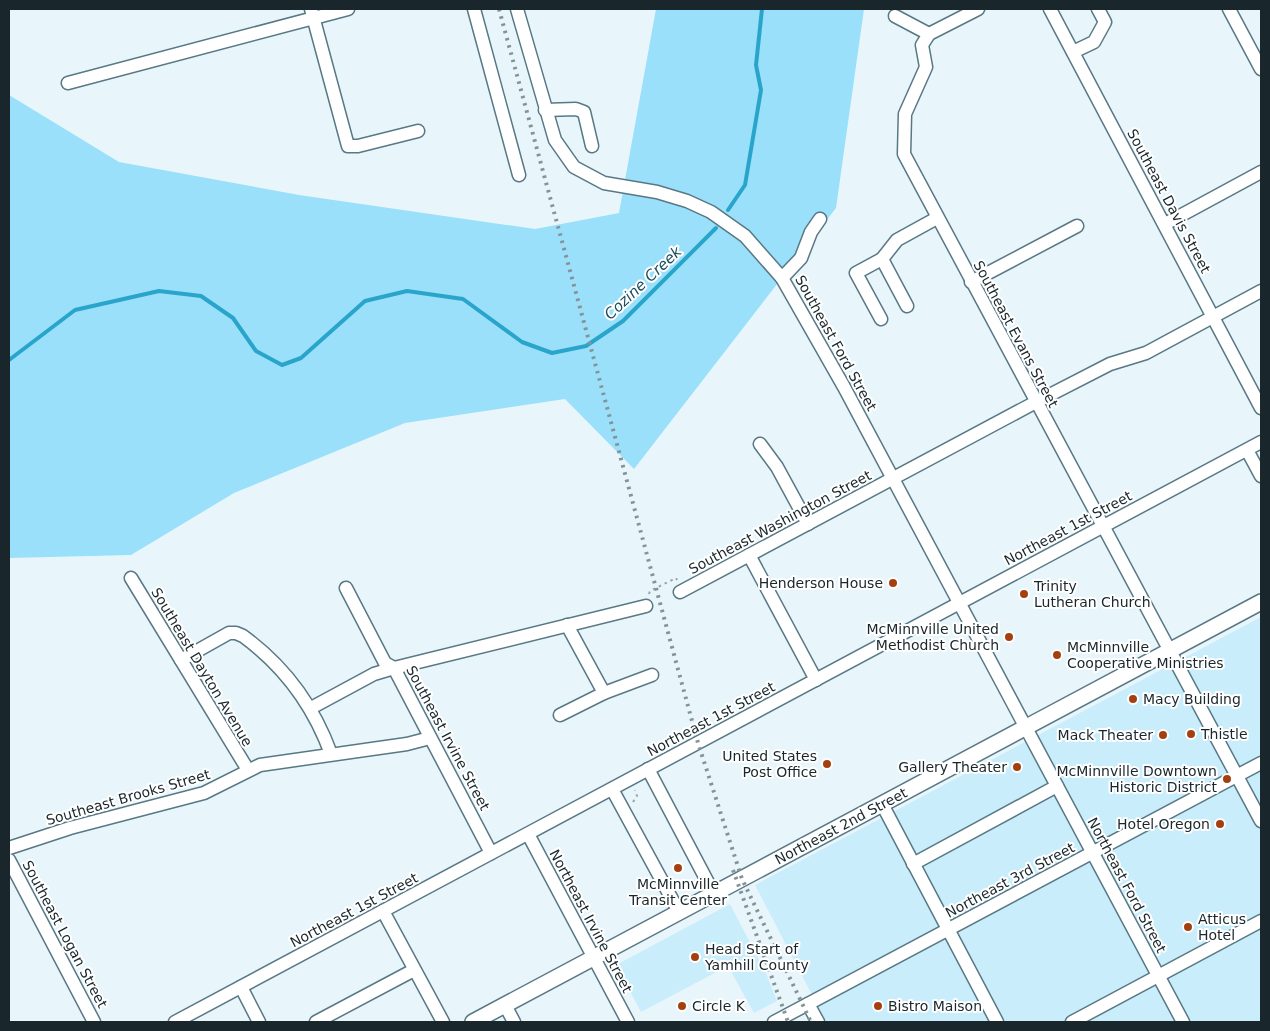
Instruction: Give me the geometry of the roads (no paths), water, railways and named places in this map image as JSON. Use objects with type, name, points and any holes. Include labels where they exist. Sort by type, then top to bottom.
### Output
[{"type":"main road","name":"Northeast 2nd Street","points":[[473,1022],[1026,729],[1261,602]]},
{"type":"street","points":[[68,83],[312,13],[348,9]]},
{"type":"street","points":[[474,9],[519,175]]},
{"type":"street","name":"Southeast Ford Street","points":[[517,9],[555,140],[574,166],[604,183],[656,192],[688,201],[711,212],[745,236],[782,278],[893,479],[958,603]]},
{"type":"street","points":[[895,16],[930,34],[978,9]]},
{"type":"street","name":"Southeast Davis Street","points":[[1050,9],[1261,408]]},
{"type":"street","points":[[1073,52],[1094,42],[1105,22],[1098,9]]},
{"type":"street","points":[[1229,9],[1261,69]]},
{"type":"street","points":[[312,13],[348,146],[358,146],[418,131]]},
{"type":"street","name":"Southeast Evans Street","points":[[930,34],[922,45],[926,67],[925,74],[905,114],[904,154],[1261,821]]},
{"type":"street","points":[[545,110],[576,109],[584,112],[592,146]]},
{"type":"street","points":[[1164,224],[1261,172]]},
{"type":"street","points":[[881,319],[856,273],[882,258],[897,240],[937,218]]},
{"type":"street","points":[[782,278],[801,258],[811,232],[820,219]]},
{"type":"street","points":[[971,282],[1077,226]]},
{"type":"street","points":[[882,258],[907,306]]},
{"type":"street","name":"Southeast Washington Street","points":[[680,592],[1036,402],[1110,364],[1146,353],[1261,291]]},
{"type":"street","name":"Northeast 1st Street","points":[[175,1022],[1261,442]]},
{"type":"street","points":[[760,444],[777,467],[808,524]]},
{"type":"street","points":[[1248,450],[1261,476]]},
{"type":"street","points":[[749,555],[816,680]]},
{"type":"street","name":"Southeast Dayton Avenue","points":[[130,578],[248,770]]},
{"type":"street","name":"Southeast Irvine Street","points":[[346,588],[385,664],[394,668],[491,853]]},
{"type":"street","name":"Northeast Ford Street","points":[[958,603],[1183,1022]]},
{"type":"street","points":[[311,708],[374,674],[646,606]]},
{"type":"street","points":[[567,625],[604,693]]},
{"type":"street","points":[[181,660],[223,636],[236,633],[251,642],[279,670],[311,708],[321,727],[331,754]]},
{"type":"street","points":[[560,715],[604,693],[652,675]]},
{"type":"street","name":"Southeast Brooks Street","points":[[9,848],[70,828],[204,793],[248,770],[274,762],[407,744],[430,738]]},
{"type":"street","name":"Northeast 3rd Street","points":[[774,1022],[1261,763]]},
{"type":"street","points":[[648,770],[714,894]]},
{"type":"street","points":[[913,864],[1057,786]]},
{"type":"street","points":[[612,789],[679,912]]},
{"type":"street","points":[[882,804],[997,1022]]},
{"type":"street","name":"Northeast Irvine Street","points":[[528,834],[627,1022]]},
{"type":"street","name":"Southeast Logan Street","points":[[9,860],[94,1022]]},
{"type":"street","points":[[383,911],[442,1022]]},
{"type":"street","points":[[1072,1022],[1261,921]]},
{"type":"street","points":[[316,1022],[414,970]]},
{"type":"street","points":[[241,987],[259,1022]]},
{"type":"street","points":[[808,1004],[818,1022]]},
{"type":"street","points":[[505,1005],[514,1022]]},
{"type":"waterway","name":"Cozine Creek","points":[[728,210],[745,185],[761,90],[756,65],[762,9]]},
{"type":"waterway","name":"Cozine Creek","points":[[9,360],[75,310],[159,291],[201,296],[233,318],[256,351],[282,365],[301,358],[365,301],[407,291],[463,299],[522,342],[552,353],[586,346],[623,321],[716,228]]},
{"type":"railway","points":[[499,9],[698,743],[742,879],[811,1022]]},
{"type":"railway","points":[[733,870],[788,1022]]},
{"type":"place","name":"Henderson House","points":[[893,583]]},
{"type":"place","name":"Trinity Lutheran Church","points":[[1024,594]]},
{"type":"place","name":"McMinnville United Methodist Church","points":[[1009,637]]},
{"type":"place","name":"McMinnville Cooperative Ministries","points":[[1057,655]]},
{"type":"place","name":"Macy Building","points":[[1133,699]]},
{"type":"place","name":"Thistle","points":[[1191,734]]},
{"type":"place","name":"Mack Theater","points":[[1163,735]]},
{"type":"place","name":"United States Post Office","points":[[827,764]]},
{"type":"place","name":"Gallery Theater","points":[[1017,767]]},
{"type":"place","name":"McMinnville Downtown Historic District","points":[[1227,779]]},
{"type":"place","name":"Hotel Oregon","points":[[1220,824]]},
{"type":"place","name":"McMinnville Transit Center","points":[[678,868]]},
{"type":"place","name":"Atticus Hotel","points":[[1188,927]]},
{"type":"place","name":"Head Start of Yamhill County","points":[[695,957]]},
{"type":"place","name":"Circle K","points":[[682,1006]]},
{"type":"place","name":"Bistro Maison","points":[[878,1006]]}]
